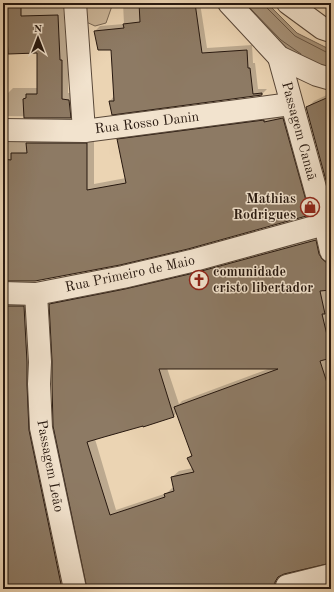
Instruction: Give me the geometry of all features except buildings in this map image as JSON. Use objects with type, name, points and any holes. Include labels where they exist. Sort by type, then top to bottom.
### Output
[{"type":"street","points":[[75,3],[84,131]]},
{"type":"street","points":[[229,3],[279,57],[317,75],[331,79]]},
{"type":"street","points":[[288,3],[322,28],[331,31]]},
{"type":"street","name":"Passagem Canaã","points":[[279,57],[331,251]]},
{"type":"street","name":"Rua Rosso Danin","points":[[3,130],[84,131],[291,104]]},
{"type":"street","name":"Rua Primeiro de Maio","points":[[3,293],[36,294],[123,277],[191,261],[324,224]]},
{"type":"street","name":"Passagem Leão","points":[[36,294],[40,362],[40,428],[74,589]]},
{"type":"street","points":[[287,586],[331,575]]},
{"type":"shaded area","points":[[82,3],[113,3],[106,23],[95,26],[84,21]]},
{"type":"water","points":[[240,3],[267,3],[297,33],[331,50],[331,73],[302,60],[278,43]]},
{"type":"place","name":"Mathias Rodrigues","points":[[310,207]]},
{"type":"place","name":"comunidade cristo libertador","points":[[199,280]]}]
